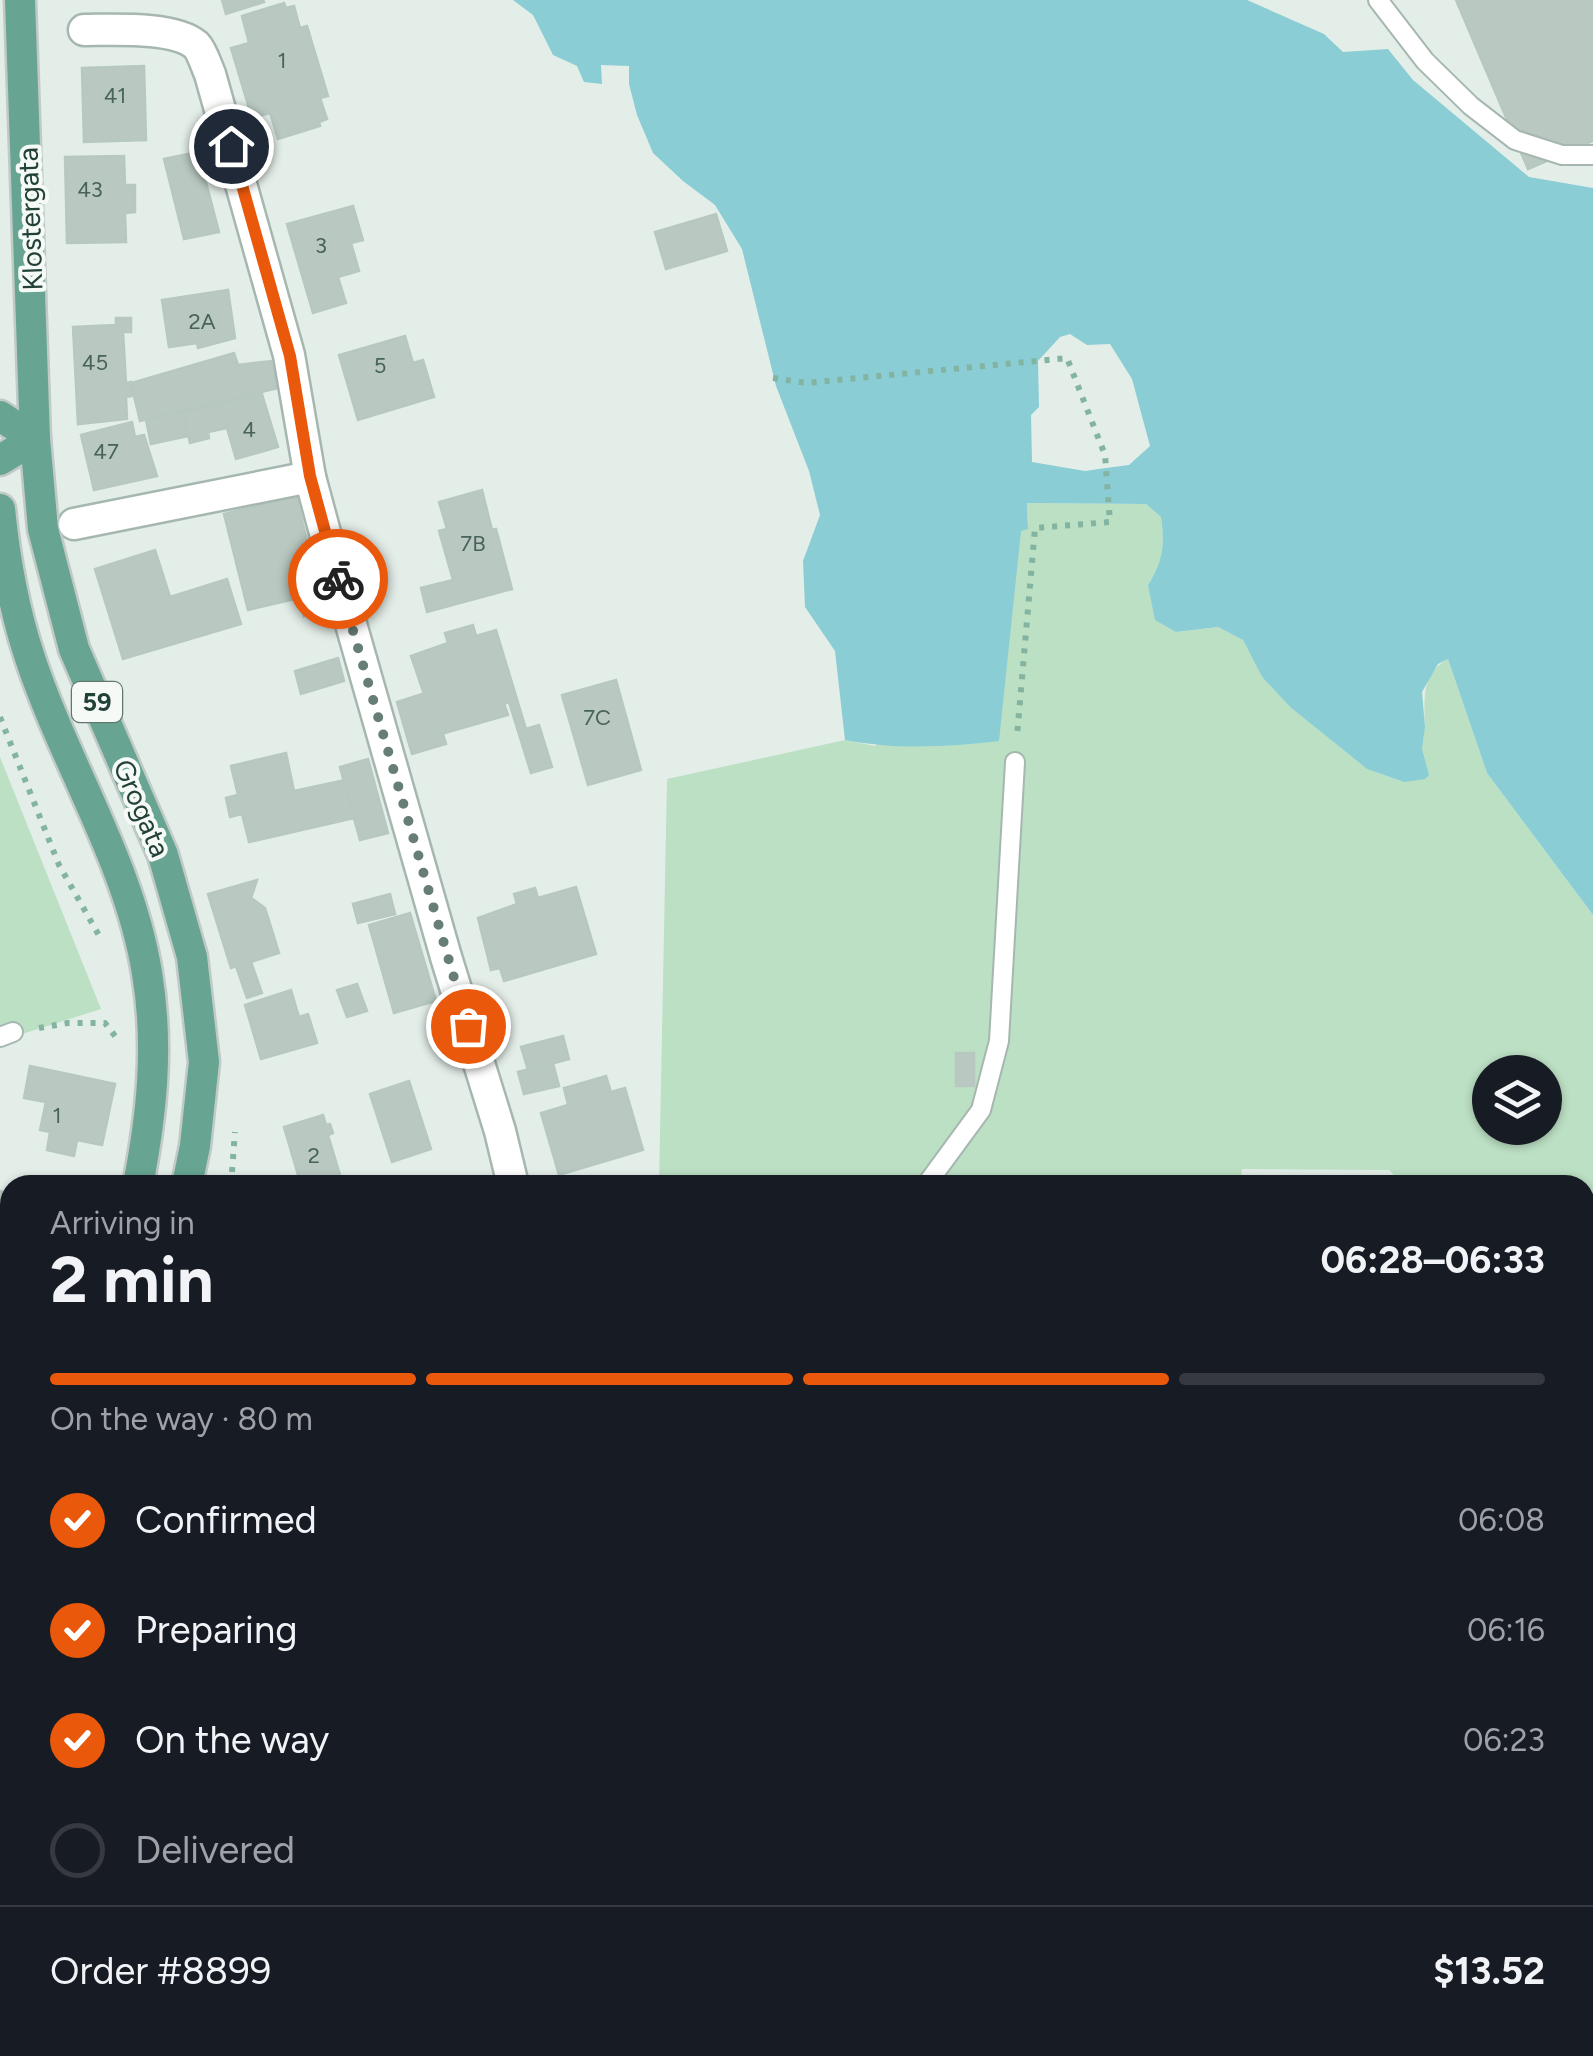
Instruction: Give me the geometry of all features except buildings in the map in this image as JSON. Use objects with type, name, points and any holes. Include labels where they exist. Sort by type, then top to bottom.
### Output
[{"type":"main road","name":"Klostergata","points":[[20,0],[35,439]]},
{"type":"main road","points":[[0,416],[35,439],[0,460]]},
{"type":"main road","name":"Grogata","points":[[35,439],[43,529],[63,616],[163,855],[192,956],[204,1062],[189,1175]]},
{"type":"main road","name":"Grogata","points":[[0,508],[9,574],[31,660],[120,880],[147,970],[155,1066],[140,1175]]},
{"type":"street","points":[[84,30],[180,36],[198,46],[210,74],[290,356],[310,476],[446,956],[500,1131],[500,1175]]},
{"type":"street","points":[[74,524],[310,476]]},
{"type":"lane","points":[[1378,0],[1425,62],[1471,106],[1515,140],[1562,155],[1593,156]]},
{"type":"lane","points":[[933,1175],[981,1110],[999,1041],[1015,762]]},
{"type":"path","points":[[774,378],[807,382],[1067,358],[1105,455],[1110,522],[1036,528],[1015,762]]},
{"type":"path","points":[[0,717],[59,864],[106,950]]},
{"type":"path","points":[[6,1034],[68,1024],[105,1024],[128,1053]]},
{"type":"green space","points":[[1027,503],[1146,504],[1161,517],[1163,536],[1160,560],[1148,585],[1176,632],[1218,627],[1243,640],[1262,677],[1290,707],[1367,769],[1404,782],[1422,746],[1430,676],[1448,659],[1487,773],[1593,915],[1593,1175],[1394,1175],[1389,1170],[1242,1169],[1241,1175],[659,1175],[667,779],[845,740],[875,746],[1021,530],[1028,528]]},
{"type":"green space","points":[[0,757],[101,1009],[0,1041]]},
{"type":"water","points":[[513,0],[1247,0],[1324,34],[1343,52],[1388,49],[1413,80],[1529,177],[1593,188],[1593,915],[1487,773],[1448,659],[1438,664],[1422,692],[1422,749],[1429,775],[1404,782],[1367,769],[1290,707],[1262,677],[1243,640],[1218,627],[1176,632],[1155,620],[1148,585],[1160,560],[1162,527],[1161,517],[1146,504],[1027,503],[1028,529],[1021,531],[999,741],[922,746],[845,740],[835,651],[805,607],[803,561],[820,515],[809,471],[776,386],[742,249],[715,205],[653,153],[637,115],[629,66],[601,65],[602,84],[584,82],[577,66],[553,55],[533,15]],"holes":[[[1070,334],[1087,345],[1110,344],[1132,379],[1150,446],[1129,465],[1085,471],[1032,462],[1031,415],[1039,407],[1038,361],[1060,337]]]},
{"type":"way so far","points":[[338,579],[468,1026]]},
{"type":"route","points":[[231,146],[290,356],[310,476],[338,579]]}]
